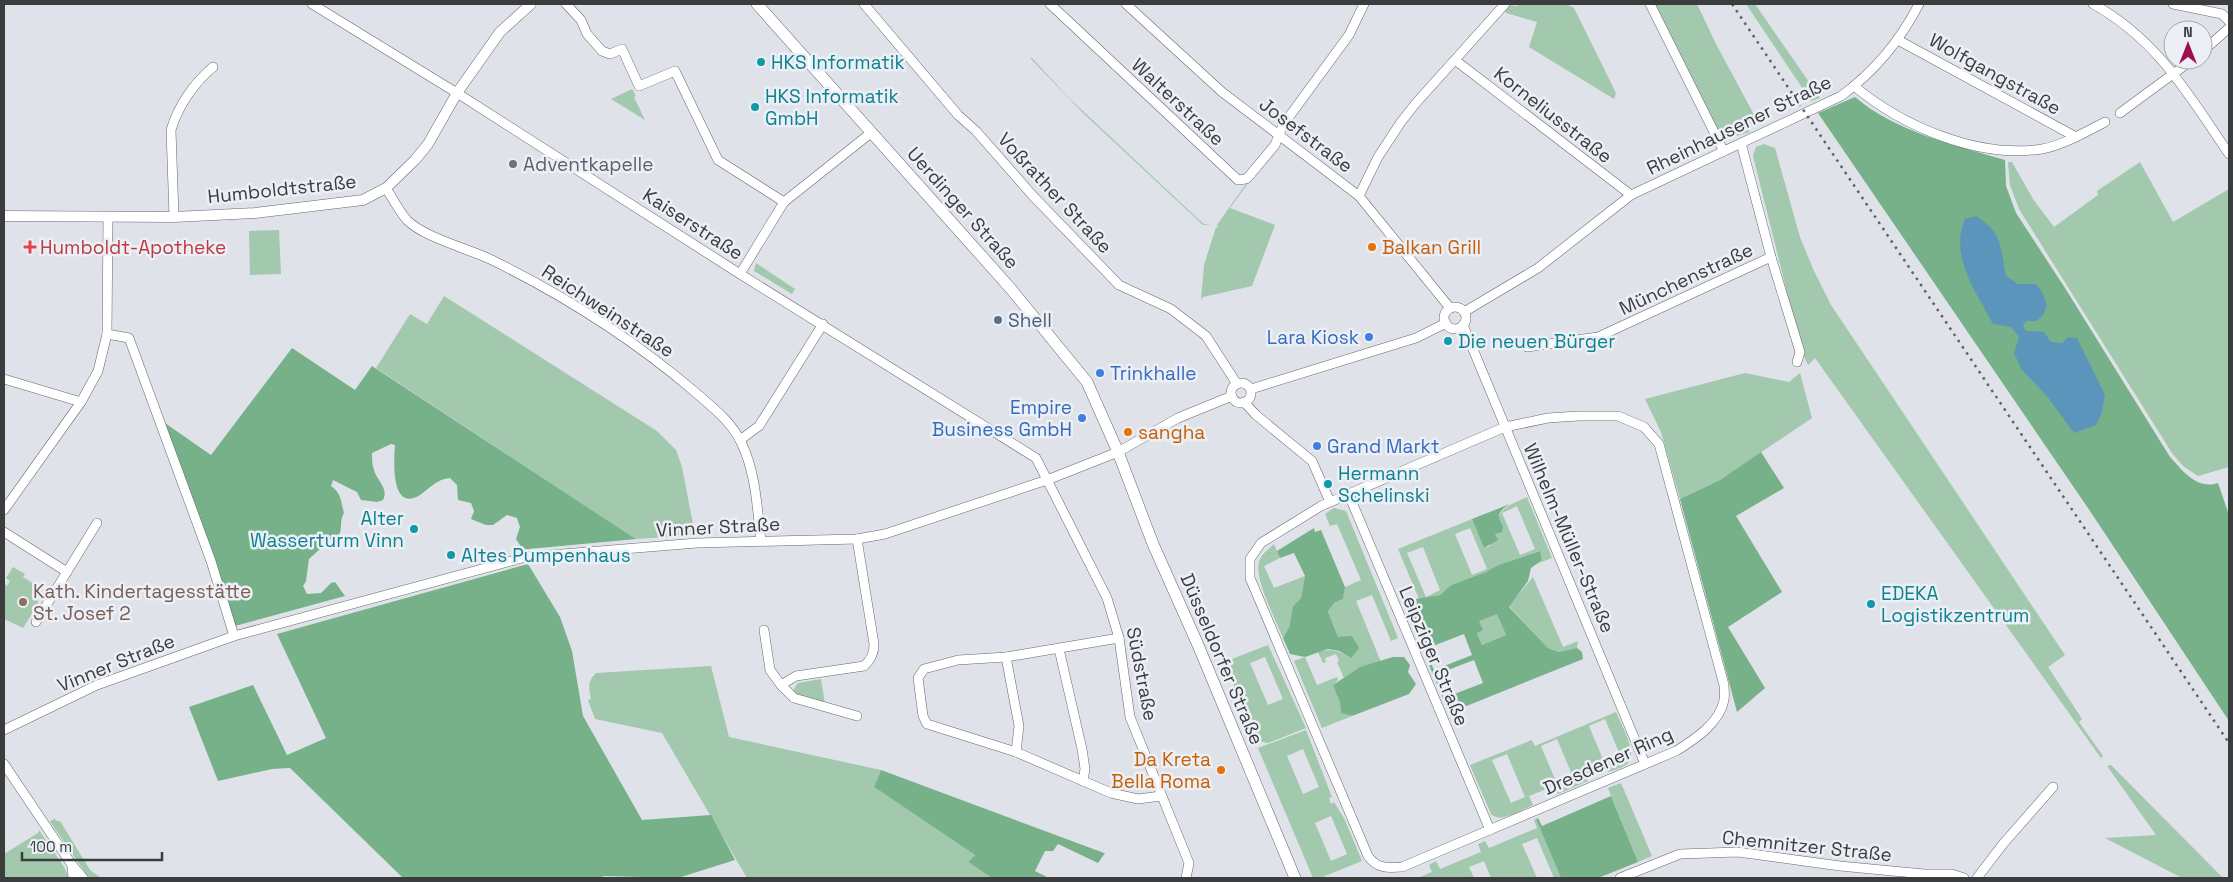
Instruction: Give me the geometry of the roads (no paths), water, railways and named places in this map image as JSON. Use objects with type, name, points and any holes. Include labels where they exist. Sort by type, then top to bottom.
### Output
[{"type":"main road","name":"Uerdinger Straße","points":[[757,4],[1011,289],[1074,365],[1087,382],[1118,452]]},
{"type":"main road","name":"Düsseldorfer Straße","points":[[1118,452],[1153,544],[1202,654],[1294,878]]},
{"type":"street","name":"Kaiserstraße","points":[[312,4],[457,93],[740,274],[1036,458],[1047,480]]},
{"type":"street","name":"Humboldtstraße","points":[[4,216],[174,217],[255,213],[362,200],[386,188],[428,144],[457,93],[500,32],[531,4]]},
{"type":"street","points":[[566,4],[581,20],[586,34],[602,51],[610,54],[622,49],[639,86],[675,71],[718,160],[784,202]]},
{"type":"street","name":"Voßrather Straße","points":[[864,4],[958,116],[976,131],[1033,196],[1119,285],[1171,309],[1206,336],[1237,384]]},
{"type":"street","name":"Walterstraße","points":[[1050,4],[1238,180],[1246,179],[1250,175],[1275,145],[1279,135]]},
{"type":"street","name":"Josefstraße","points":[[1126,4],[1222,92],[1359,196],[1450,308]]},
{"type":"street","points":[[1359,196],[1378,157],[1402,122],[1505,4]]},
{"type":"street","points":[[1650,4],[1723,150]]},
{"type":"street","points":[[1854,86],[1898,40],[1919,4]]},
{"type":"street","points":[[2093,4],[2123,22],[2140,36],[2166,63],[2229,154]]},
{"type":"street","points":[[2173,4],[2222,14],[2229,21]]},
{"type":"street","points":[[1279,135],[1283,125],[1350,35],[1360,5]]},
{"type":"street","points":[[2213,42],[2229,28]]},
{"type":"street","name":"Wolfgangstraße","points":[[1898,40],[2076,137]]},
{"type":"street","name":"Korneliusstraße","points":[[1455,60],[1631,195]]},
{"type":"street","points":[[174,217],[171,130],[175,117],[199,79],[213,67]]},
{"type":"street","points":[[2120,112],[2179,70]]},
{"type":"street","name":"Rheinhausener Straße","points":[[1464,312],[1538,268],[1631,195],[1841,96],[1854,86],[1891,113],[1972,145],[1992,149],[2043,149],[2076,137],[2105,122]]},
{"type":"street","points":[[740,274],[784,202],[872,132]]},
{"type":"street","name":"Münchenstraße","points":[[1741,143],[1770,257],[1800,352],[1797,362]]},
{"type":"street","name":"Reichweinstraße","points":[[386,188],[400,211],[418,228],[491,260],[583,310],[628,339],[671,371],[728,422],[740,440],[752,469],[761,541]]},
{"type":"street","points":[[4,510],[81,402],[98,371],[107,334],[108,217]]},
{"type":"street","name":"Münchenstraße","points":[[1527,347],[1598,337],[1770,257]]},
{"type":"street","points":[[1457,307],[1464,312],[1465,319],[1463,325],[1454,328],[1446,323],[1444,316],[1450,308],[1457,307]]},
{"type":"street","points":[[1251,389],[1416,338],[1446,323]]},
{"type":"street","points":[[740,440],[759,426],[823,324]]},
{"type":"street","name":"Wilhelm-Müller-Straße","points":[[1463,325],[1645,764]]},
{"type":"street","points":[[107,334],[130,338],[211,561],[234,636]]},
{"type":"street","points":[[4,379],[81,402]]},
{"type":"street","points":[[1244,402],[1251,396],[1251,389],[1246,384],[1237,384],[1232,390],[1232,396],[1237,401],[1244,402],[1256,415],[1312,461],[1330,502]]},
{"type":"street","points":[[1118,452],[1178,418],[1232,396]]},
{"type":"street","name":"Dresdener Ring","points":[[1618,416],[1644,427],[1659,444],[1724,684],[1724,702],[1715,719],[1693,741],[1676,751],[1402,867],[1386,868],[1376,864],[1368,856],[1250,578],[1250,559],[1261,543],[1330,502],[1505,428],[1548,418],[1618,416]]},
{"type":"street","name":"Vinner Straße","points":[[4,730],[97,685],[234,636],[526,557],[697,543],[857,539],[885,534],[1047,480],[1118,452]]},
{"type":"street","name":"Südstraße","points":[[1047,480],[1107,598],[1119,638],[1130,717],[1160,796],[1189,864],[1186,878]]},
{"type":"street","name":"Leipziger Straße","points":[[1349,494],[1490,830]]},
{"type":"street","points":[[36,622],[97,523]]},
{"type":"street","points":[[4,532],[67,572]]},
{"type":"street","points":[[781,685],[796,676],[864,666],[870,661],[874,653],[874,644],[857,539]]},
{"type":"street","points":[[764,630],[770,670],[794,698],[857,716]]},
{"type":"street","points":[[1119,638],[1006,657],[958,660],[924,669],[918,678],[923,716],[927,724],[1016,752],[1110,793],[1138,799],[1160,796]]},
{"type":"street","points":[[1060,649],[1082,749],[1085,768],[1083,780]]},
{"type":"street","points":[[1006,657],[1019,726],[1016,752]]},
{"type":"street","points":[[4,764],[72,865],[83,878]]},
{"type":"street","points":[[1978,878],[2003,844],[2053,787]]},
{"type":"street","name":"Chemnitzer Straße","points":[[1620,878],[1680,854],[1738,852],[1840,866],[1952,874],[1964,878]]},
{"type":"street","points":[[72,865],[73,878]]},
{"type":"water","points":[[1976,216],[1985,222],[1996,235],[2001,249],[2006,276],[2018,284],[2036,284],[2043,294],[2047,305],[2043,315],[2037,321],[2026,321],[2023,326],[2026,331],[2044,332],[2051,342],[2062,343],[2068,337],[2077,338],[2105,395],[2102,412],[2096,425],[2074,433],[2046,395],[2022,370],[2014,353],[2019,337],[2011,327],[1993,324],[1972,286],[1962,260],[1960,247],[1961,233],[1965,219]]},
{"type":"railway","points":[[1732,4],[2229,743]]},
{"type":"place","name":"HKS Informatik","points":[[761,62]]},
{"type":"place","name":"HKS Informatik GmbH","points":[[755,107]]},
{"type":"place","name":"Adventkapelle","points":[[513,164]]},
{"type":"place","name":"Humboldt-Apotheke","points":[[30,247]]},
{"type":"place","name":"Balkan Grill","points":[[1372,247]]},
{"type":"place","name":"Shell","points":[[998,320]]},
{"type":"place","name":"Lara Kiosk","points":[[1369,337]]},
{"type":"place","name":"Die neuen Bürger","points":[[1448,341]]},
{"type":"place","name":"Trinkhalle","points":[[1100,373]]},
{"type":"place","name":"Empire Business GmbH","points":[[1082,418]]},
{"type":"place","name":"sangha","points":[[1128,432]]},
{"type":"place","name":"Grand Markt","points":[[1317,446]]},
{"type":"place","name":"Hermann Schelinski","points":[[1328,484]]},
{"type":"place","name":"Alter Wasserturm Vinn","points":[[414,529]]},
{"type":"place","name":"Altes Pumpenhaus","points":[[451,555]]},
{"type":"place","name":"Kath. Kindertagesstätte St. Josef 2","points":[[23,602]]},
{"type":"place","name":"EDEKA Logistikzentrum","points":[[1871,604]]},
{"type":"place","name":"Da Kreta Bella Roma","points":[[1221,770]]}]
